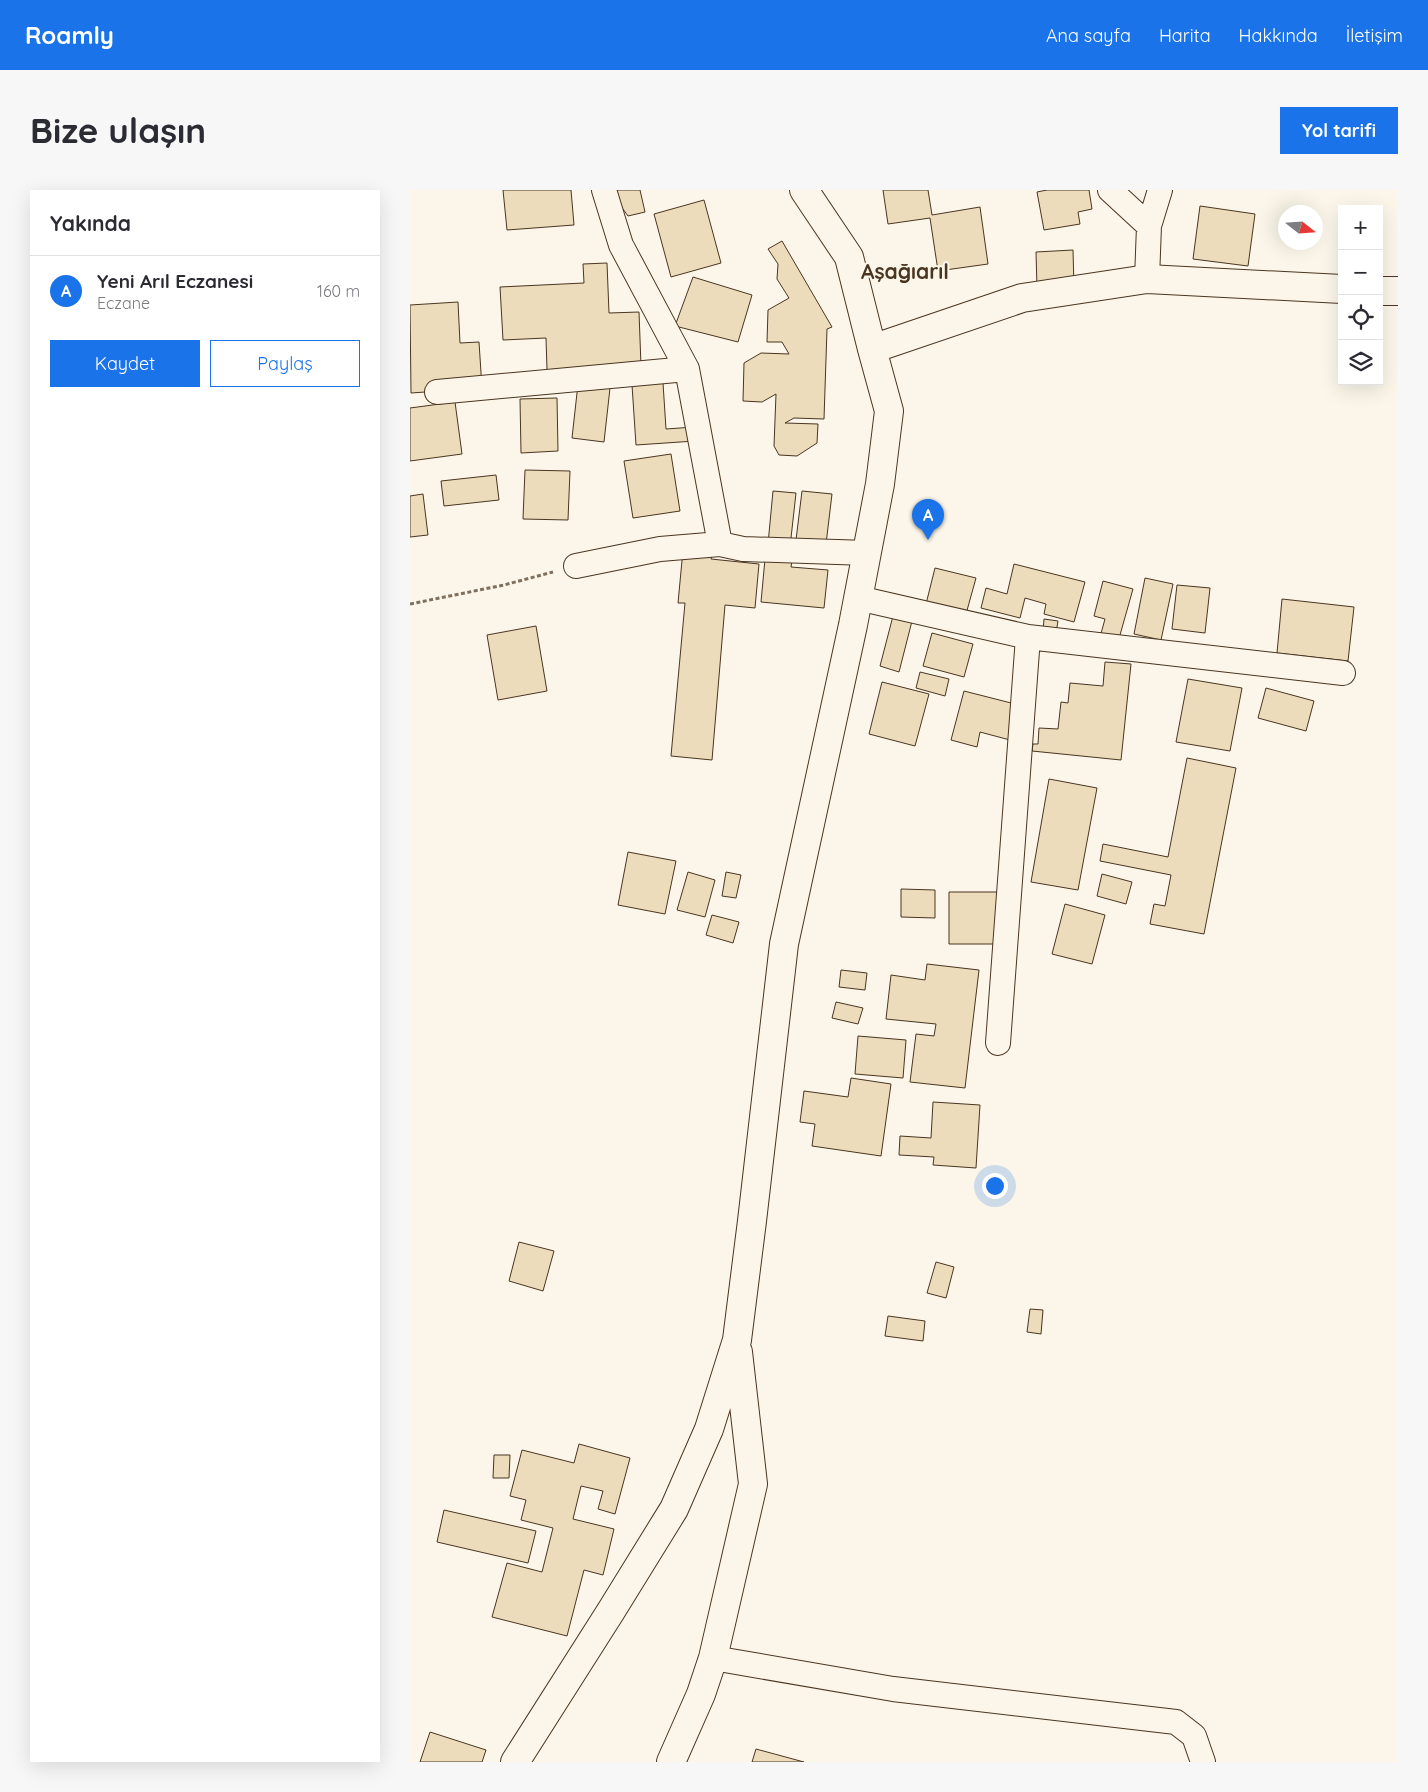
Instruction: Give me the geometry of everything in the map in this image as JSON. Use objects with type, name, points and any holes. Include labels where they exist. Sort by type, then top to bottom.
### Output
[{"type":"main road","points":[[515,1762],[612,1611],[674,1509],[709,1429],[736,1340],[752,1221],[784,944],[858,598],[880,484],[889,411],[849,257],[804,190]]},
{"type":"main road","points":[[872,350],[1022,298],[1147,279],[1338,289]]},
{"type":"main road","points":[[1383,290],[1398,292]]},
{"type":"main road","points":[[671,1762],[701,1694],[713,1658],[753,1484],[736,1340]]},
{"type":"street","points":[[604,190],[621,245],[687,369],[720,544]]},
{"type":"street","points":[[1110,190],[1148,226]]},
{"type":"street","points":[[1128,190],[1158,192],[1148,226],[1147,279]]},
{"type":"street","points":[[437,392],[687,369]]},
{"type":"street","points":[[576,566],[660,549],[720,544],[743,549],[867,552]]},
{"type":"street","points":[[858,598],[1028,637],[1343,673]]},
{"type":"street","points":[[998,1043],[1028,637]]},
{"type":"street","points":[[713,1658],[893,1689],[1176,1722],[1194,1736],[1203,1762]]},
{"type":"path","points":[[410,604],[504,585],[576,566]]},
{"type":"building","points":[[503,190],[571,190],[574,225],[507,230]]},
{"type":"building","points":[[614,190],[640,190],[645,212],[628,216],[615,198]]},
{"type":"building","points":[[883,190],[928,190],[932,215],[980,207],[988,264],[938,271],[930,218],[888,224]]},
{"type":"building","points":[[1047,190],[1089,190],[1092,209],[1078,212],[1080,224],[1044,230],[1037,192]]},
{"type":"building","points":[[704,200],[721,263],[671,277],[654,214]]},
{"type":"building","points":[[1200,206],[1255,214],[1248,266],[1193,259]]},
{"type":"building","points":[[782,241],[832,327],[827,329],[824,419],[794,418],[785,423],[818,424],[817,443],[797,456],[779,455],[774,446],[776,394],[762,402],[743,401],[744,363],[761,353],[789,354],[782,342],[767,342],[768,310],[789,298],[777,279],[778,264],[768,249]]},
{"type":"building","points":[[1073,250],[1074,287],[1037,288],[1036,252]]},
{"type":"building","points":[[607,263],[609,313],[639,312],[641,366],[547,370],[546,338],[503,340],[500,287],[584,283],[583,264]]},
{"type":"building","points":[[693,277],[752,295],[738,342],[675,326]]},
{"type":"building","points":[[458,302],[460,343],[479,342],[482,388],[411,393],[410,305]]},
{"type":"building","points":[[663,383],[666,429],[694,427],[695,441],[636,445],[632,385]]},
{"type":"building","points":[[578,384],[610,388],[604,442],[572,438]]},
{"type":"building","points":[[557,398],[558,451],[521,453],[520,399]]},
{"type":"building","points":[[455,402],[462,454],[410,461],[410,408]]},
{"type":"building","points":[[671,454],[680,511],[633,518],[624,461]]},
{"type":"building","points":[[525,470],[570,471],[568,520],[523,519]]},
{"type":"building","points":[[496,475],[499,500],[444,506],[441,481]]},
{"type":"building","points":[[773,491],[796,493],[790,547],[768,544]]},
{"type":"building","points":[[802,491],[832,494],[826,544],[796,540]]},
{"type":"building","points":[[423,494],[428,535],[410,537],[410,496]]},
{"type":"building","points":[[683,550],[713,553],[711,559],[759,564],[755,608],[725,605],[712,760],[671,756],[685,603],[678,603]]},
{"type":"building","points":[[765,559],[792,561],[791,567],[828,570],[824,608],[761,602]]},
{"type":"building","points":[[1014,564],[1085,582],[1074,622],[1044,614],[1046,604],[1025,598],[1020,618],[981,608],[986,588],[1007,594]]},
{"type":"building","points":[[935,568],[976,578],[966,614],[926,604]]},
{"type":"building","points":[[1145,578],[1173,584],[1161,640],[1134,634]]},
{"type":"building","points":[[1103,581],[1133,589],[1118,642],[1100,637],[1105,619],[1094,616]]},
{"type":"building","points":[[1177,585],[1210,588],[1205,633],[1172,629]]},
{"type":"building","points":[[1282,599],[1354,607],[1348,661],[1277,653]]},
{"type":"building","points":[[893,616],[912,621],[899,672],[880,666]]},
{"type":"building","points":[[1044,619],[1058,621],[1056,633],[1043,632]]},
{"type":"building","points":[[536,626],[547,691],[498,700],[487,635]]},
{"type":"building","points":[[932,633],[973,644],[964,677],[923,666]]},
{"type":"building","points":[[1105,662],[1131,664],[1121,760],[1032,751],[1033,744],[1038,744],[1039,728],[1058,729],[1061,702],[1068,703],[1070,683],[1103,686]]},
{"type":"building","points":[[920,672],[949,679],[945,696],[916,688]]},
{"type":"building","points":[[1188,679],[1242,688],[1230,751],[1176,742]]},
{"type":"building","points":[[882,682],[929,694],[915,746],[869,734]]},
{"type":"building","points":[[1266,688],[1314,701],[1306,731],[1258,718]]},
{"type":"building","points":[[964,691],[1019,705],[1010,740],[980,732],[977,747],[951,740]]},
{"type":"building","points":[[1187,758],[1236,768],[1204,934],[1150,924],[1154,904],[1165,906],[1171,875],[1100,861],[1103,844],[1168,857]]},
{"type":"building","points":[[1049,779],[1097,788],[1078,890],[1031,882]]},
{"type":"building","points":[[628,852],[676,861],[665,914],[618,905]]},
{"type":"building","points":[[688,872],[715,880],[705,917],[677,910]]},
{"type":"building","points":[[726,872],[741,875],[736,898],[722,896]]},
{"type":"building","points":[[1102,874],[1132,882],[1126,904],[1097,896]]},
{"type":"building","points":[[901,889],[935,890],[935,918],[901,917]]},
{"type":"building","points":[[949,892],[997,892],[997,944],[949,944]]},
{"type":"building","points":[[1065,904],[1105,915],[1092,964],[1052,954]]},
{"type":"building","points":[[712,915],[739,922],[733,943],[706,935]]},
{"type":"building","points":[[927,964],[979,970],[965,1088],[910,1082],[916,1034],[934,1036],[936,1024],[886,1019],[891,975],[925,980]]},
{"type":"building","points":[[841,970],[867,973],[865,990],[839,987]]},
{"type":"building","points":[[836,1002],[863,1008],[858,1024],[832,1018]]},
{"type":"building","points":[[858,1036],[906,1040],[903,1078],[855,1074]]},
{"type":"building","points":[[851,1078],[891,1084],[881,1156],[812,1146],[815,1124],[800,1122],[804,1091],[848,1097]]},
{"type":"building","points":[[933,1102],[980,1105],[976,1168],[933,1165],[934,1157],[899,1155],[900,1136],[931,1138]]},
{"type":"building","points":[[519,1242],[554,1251],[543,1291],[509,1281]]},
{"type":"building","points":[[936,1262],[954,1267],[946,1298],[927,1293]]},
{"type":"building","points":[[1030,1309],[1043,1310],[1041,1334],[1027,1332]]},
{"type":"building","points":[[888,1316],[925,1321],[923,1341],[885,1336]]},
{"type":"building","points":[[579,1444],[630,1458],[615,1514],[598,1509],[603,1491],[581,1486],[573,1519],[614,1529],[603,1575],[584,1570],[567,1636],[492,1617],[507,1563],[542,1572],[553,1528],[521,1520],[526,1500],[510,1496],[522,1450],[574,1463]]},
{"type":"building","points":[[494,1455],[510,1455],[509,1478],[493,1478]]},
{"type":"building","points":[[444,1510],[536,1531],[528,1563],[437,1542]]},
{"type":"building","points":[[430,1732],[486,1750],[482,1762],[420,1762]]},
{"type":"building","points":[[756,1749],[804,1762],[752,1762]]},
{"type":"place","name":"Yeni Arıl Eczanesi","points":[[928,540]]},
{"type":"district","name":"Aşağıarıl","points":[[905,272]]}]
